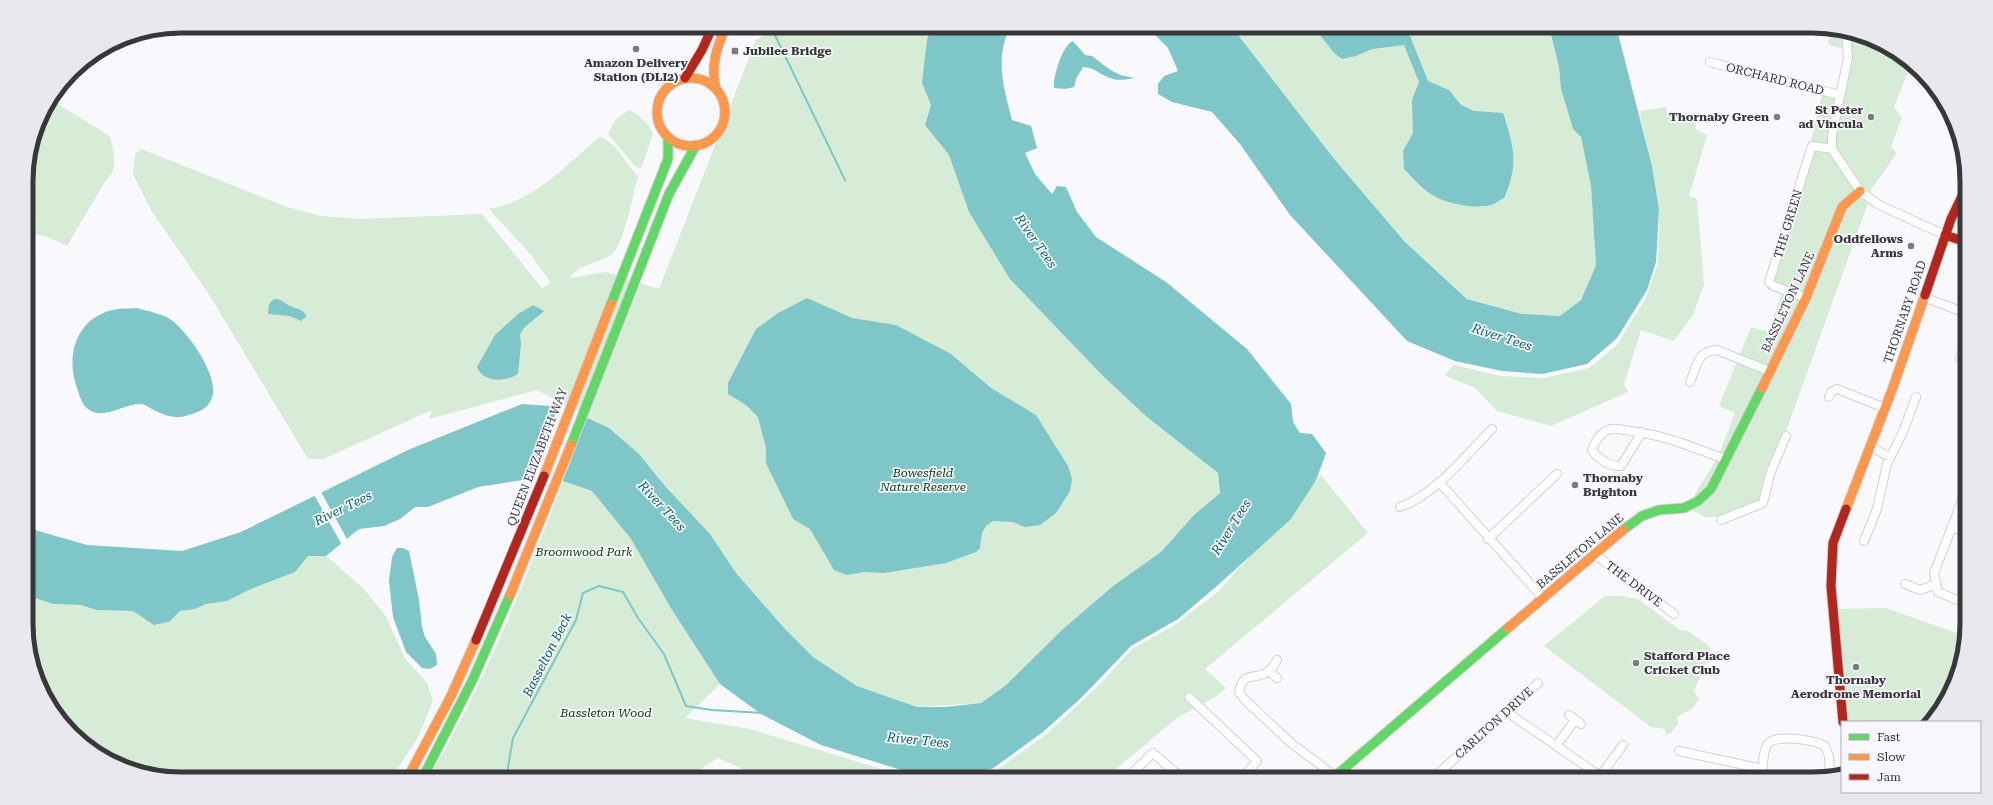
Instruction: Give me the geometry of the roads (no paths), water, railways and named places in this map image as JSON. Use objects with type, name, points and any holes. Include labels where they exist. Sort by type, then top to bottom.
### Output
[{"type":"street","points":[[710,33],[702,50],[685,78],[667,88],[658,104],[659,124],[668,136],[683,144],[696,145],[713,137],[723,120],[723,101],[716,89],[711,75],[716,50],[723,33]]},
{"type":"street","points":[[1846,37],[1848,58],[1832,135],[1832,149],[1860,191],[1880,205],[1945,235],[1960,240]]},
{"type":"street","name":"ORCHARD ROAD","points":[[1710,62],[1840,95]]},
{"type":"street","points":[[685,78],[705,81],[716,89]]},
{"type":"street","name":"QUEEN ELIZABETH WAY","points":[[411,772],[442,715],[470,654],[531,508],[668,159],[668,136]]},
{"type":"street","points":[[426,772],[454,719],[489,646],[669,194],[696,145]]},
{"type":"street","name":"THE GREEN","points":[[1806,298],[1774,286],[1769,282],[1812,146],[1832,149]]},
{"type":"street","name":"BASSLETON LANE","points":[[1339,772],[1629,524],[1642,516],[1659,510],[1684,508],[1698,501],[1711,490],[1806,298],[1842,207],[1860,191]]},
{"type":"street","name":"THORNABY ROAD","points":[[1843,721],[1831,586],[1833,543],[1885,408],[1945,235],[1960,201]]},
{"type":"street","points":[[1923,297],[1960,311]]},
{"type":"street","points":[[1690,382],[1700,356],[1708,351],[1717,350],[1769,371]]},
{"type":"street","points":[[1829,397],[1831,392],[1837,389],[1885,408]]},
{"type":"street","points":[[1864,541],[1877,510],[1889,457],[1903,432],[1916,396]]},
{"type":"street","points":[[1400,507],[1406,505],[1439,482],[1492,428]]},
{"type":"street","points":[[1642,432],[1621,466],[1614,466],[1596,455],[1592,450],[1594,443],[1605,432],[1613,429],[1642,432],[1670,438],[1727,460]]},
{"type":"street","points":[[1721,520],[1763,503],[1770,474],[1786,436]]},
{"type":"street","points":[[1870,446],[1889,457]]},
{"type":"street","points":[[1488,538],[1557,474]]},
{"type":"street","points":[[1439,482],[1543,598]]},
{"type":"street","points":[[1960,505],[1934,572],[1938,592],[1960,601]]},
{"type":"street","points":[[1951,527],[1960,530]]},
{"type":"street","name":"THE DRIVE","points":[[1594,554],[1674,614]]},
{"type":"street","points":[[1906,584],[1920,590],[1936,584]]},
{"type":"street","points":[[1277,660],[1269,671],[1245,678],[1240,683],[1239,692],[1245,700],[1291,743],[1327,772]]},
{"type":"street","points":[[1269,671],[1277,678]]},
{"type":"street","name":"CARLTON DRIVE","points":[[1440,772],[1538,683]]},
{"type":"street","points":[[1189,697],[1257,761],[1247,772]]},
{"type":"street","points":[[1507,712],[1592,772]]},
{"type":"street","points":[[1556,746],[1575,720]]},
{"type":"street","points":[[1763,772],[1767,745],[1771,740],[1784,738],[1821,743],[1828,751],[1830,771]]},
{"type":"street","points":[[1603,772],[1623,745]]},
{"type":"street","points":[[1679,751],[1763,769]]},
{"type":"street","points":[[1133,772],[1153,753],[1176,772]]},
{"type":"water","name":"River Tees","points":[[929,33],[1007,33],[1002,62],[1003,84],[1012,120],[1031,126],[1037,148],[1025,153],[1035,174],[1052,194],[1057,186],[1066,187],[1077,212],[1096,237],[1166,282],[1247,349],[1291,404],[1293,422],[1300,433],[1312,434],[1326,453],[1316,480],[1291,519],[1178,619],[1131,646],[1082,697],[1043,732],[992,769],[978,772],[908,772],[821,745],[761,714],[720,684],[672,610],[631,539],[592,491],[563,481],[523,480],[478,487],[428,507],[415,507],[400,519],[384,526],[359,529],[326,556],[308,556],[295,572],[251,589],[227,601],[206,604],[195,609],[180,611],[169,622],[154,625],[133,611],[96,610],[81,605],[53,604],[33,597],[33,529],[87,545],[182,551],[241,532],[408,450],[522,404],[565,407],[609,428],[639,454],[664,485],[710,534],[736,573],[786,630],[813,657],[857,686],[917,707],[945,707],[981,703],[1005,686],[1063,629],[1113,586],[1161,552],[1194,515],[1220,493],[1218,473],[1147,417],[1103,376],[1010,279],[969,212],[949,155],[925,125],[931,105],[922,83]]},
{"type":"water","name":"River Tees","points":[[1153,33],[1236,33],[1335,160],[1405,242],[1467,299],[1522,314],[1560,316],[1581,300],[1596,265],[1591,186],[1581,137],[1573,129],[1561,89],[1559,67],[1551,33],[1618,33],[1652,166],[1659,209],[1656,262],[1647,290],[1617,338],[1587,364],[1542,374],[1502,371],[1455,361],[1407,341],[1290,215],[1240,144],[1212,112],[1172,102],[1158,94],[1158,84],[1164,76],[1178,71],[1168,48]]},
{"type":"water","points":[[1318,33],[1411,33],[1410,36],[1428,81],[1449,90],[1461,105],[1474,111],[1503,113],[1510,136],[1513,156],[1512,175],[1504,198],[1491,205],[1484,206],[1469,206],[1440,199],[1422,187],[1404,169],[1403,151],[1413,133],[1412,100],[1419,82],[1404,45],[1372,49],[1356,56],[1342,59],[1334,53]]},
{"type":"water","points":[[1073,41],[1085,55],[1092,56],[1109,69],[1120,75],[1135,78],[1116,80],[1109,78],[1091,68],[1083,67],[1076,79],[1074,87],[1066,89],[1054,88],[1059,62],[1065,48]]},
{"type":"water","points":[[807,298],[852,318],[896,325],[951,354],[991,388],[1036,415],[1068,466],[1072,479],[1070,491],[1056,513],[1040,525],[1025,527],[1013,522],[993,521],[986,526],[982,533],[980,548],[976,552],[946,563],[884,573],[864,572],[847,575],[834,570],[810,529],[793,519],[766,463],[766,448],[758,417],[746,405],[728,394],[728,383],[756,329],[778,313]]},
{"type":"water","points":[[274,299],[280,300],[291,307],[300,310],[307,316],[301,321],[290,316],[268,314],[269,304]]},
{"type":"water","points":[[533,305],[544,311],[525,327],[520,334],[521,344],[518,374],[501,380],[495,380],[484,376],[477,367],[495,335],[518,314]]},
{"type":"water","points":[[137,308],[170,319],[188,336],[202,358],[212,381],[213,391],[211,400],[204,409],[186,416],[173,417],[164,415],[142,404],[134,404],[114,411],[101,413],[88,409],[80,398],[73,372],[73,359],[74,347],[85,326],[94,318],[105,312],[118,309]]},
{"type":"water","points":[[397,548],[403,548],[409,551],[419,600],[422,627],[425,637],[436,654],[437,665],[430,669],[422,668],[406,652],[393,617],[389,581],[392,557]]},
{"type":"waterway","points":[[774,33],[845,180]]},
{"type":"waterway","name":"Basselton Beck","points":[[507,772],[513,738],[576,620],[583,593],[599,586],[623,592],[638,618],[664,654],[686,706],[712,710],[763,713]]},
{"type":"place","name":"Amazon Delivery Station (DLI2)","points":[[636,49]]},
{"type":"place","name":"Jubilee Bridge","points":[[735,51]]},
{"type":"place","name":"Thornaby Green","points":[[1777,117]]},
{"type":"place","name":"St Peter ad Vincula","points":[[1871,117]]},
{"type":"place","name":"Oddfellows Arms","points":[[1911,246]]},
{"type":"place","name":"Thornaby Brighton","points":[[1575,485]]},
{"type":"place","name":"Stafford Place Cricket Club","points":[[1636,663]]},
{"type":"place","name":"Thornaby Aerodrome Memorial","points":[[1856,667]]},
{"type":"park label","name":"Bowesfield Nature Reserve","points":[[923,480]]},
{"type":"park label","name":"Broomwood Park","points":[[584,552]]},
{"type":"park label","name":"Bassleton Wood","points":[[606,713]]}]
